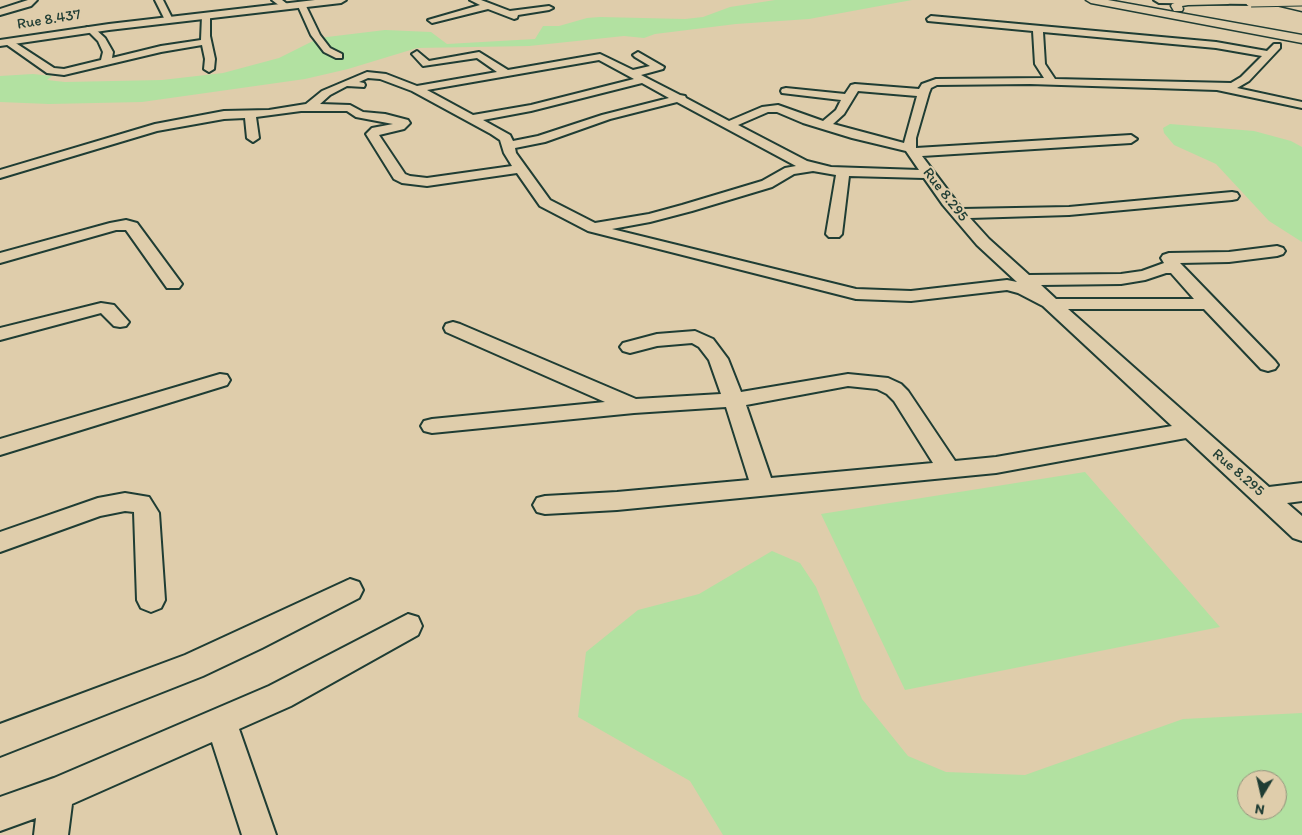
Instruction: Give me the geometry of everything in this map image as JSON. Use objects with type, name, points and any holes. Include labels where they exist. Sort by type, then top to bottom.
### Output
[{"type":"highway","points":[[1091,0],[1302,39]]},
{"type":"highway","points":[[1268,0],[1301,3]]},
{"type":"highway","points":[[1278,0],[1301,3]]},
{"type":"highway","points":[[1290,0],[1301,3]]},
{"type":"highway","points":[[1228,1],[1188,2],[1176,6],[1185,12],[1196,15],[1302,35]]},
{"type":"main road","name":"Rue 8.437","points":[[4,43],[90,29],[341,0]]},
{"type":"main road","points":[[1159,0],[1301,3]]},
{"type":"street","points":[[0,12],[28,4],[33,0]]},
{"type":"street","points":[[159,0],[169,20]]},
{"type":"street","points":[[276,0],[287,7]]},
{"type":"street","points":[[474,0],[510,15],[549,8]]},
{"type":"street","points":[[302,6],[316,35],[327,50],[339,56]]},
{"type":"street","points":[[432,20],[488,6]]},
{"type":"street","points":[[206,16],[206,42],[210,59],[208,69]]},
{"type":"street","points":[[931,19],[1038,29],[1189,38],[1272,50],[1238,84],[1218,87]]},
{"type":"street","points":[[90,29],[102,40],[108,52],[106,61]]},
{"type":"street","points":[[1038,29],[1040,64],[1051,81]]},
{"type":"street","points":[[4,43],[51,71],[69,72],[106,61],[170,47],[206,42]]},
{"type":"street","points":[[417,54],[427,64],[479,55],[504,72]]},
{"type":"street","points":[[346,83],[420,92],[504,72],[599,56],[681,98],[778,152],[812,167],[843,172],[927,174]]},
{"type":"street","points":[[631,74],[659,67],[638,56]]},
{"type":"street","points":[[0,174],[142,130],[224,115],[291,115],[309,108],[326,93],[346,83],[373,74],[420,92],[506,138],[510,153],[545,203],[593,228],[623,237],[856,294],[911,296],[1007,286],[1024,289],[1052,304],[1209,304]]},
{"type":"street","points":[[470,119],[531,108],[643,80]]},
{"type":"street","points":[[912,150],[910,138],[923,93],[926,86],[936,82],[1051,81],[1218,87],[1302,105]]},
{"type":"street","points":[[825,125],[840,112],[855,87],[923,93]]},
{"type":"street","points":[[786,91],[849,98]]},
{"type":"street","points":[[508,146],[541,140],[606,118],[681,98]]},
{"type":"street","points":[[223,100],[224,115]]},
{"type":"street","points":[[309,108],[350,108],[360,115],[385,118],[404,123],[400,126],[376,131],[372,134],[395,166],[399,176],[407,180],[427,182],[520,169]]},
{"type":"street","points":[[729,125],[772,108],[912,150],[1131,139]]},
{"type":"street","points":[[250,114],[253,138]]},
{"type":"street","name":"Rue 8.295","points":[[912,150],[927,174],[983,242],[1302,531]]},
{"type":"street","points":[[593,228],[650,218],[687,208],[767,184],[790,170],[812,167]]},
{"type":"street","points":[[834,234],[843,172]]},
{"type":"street","points":[[958,214],[1069,211],[1232,196]]},
{"type":"street","points":[[0,258],[115,226],[126,225],[132,226],[173,284]]},
{"type":"street","points":[[1268,365],[1175,268],[1169,258],[1229,257],[1277,251]]},
{"type":"street","points":[[1026,280],[1121,279],[1146,275],[1164,268],[1175,268]]},
{"type":"street","points":[[0,334],[101,308],[108,308],[120,322]]},
{"type":"street","points":[[453,328],[634,406]]},
{"type":"street","points":[[630,346],[656,340],[695,337],[706,342],[718,359],[734,400],[763,488]]},
{"type":"street","points":[[0,447],[220,380]]},
{"type":"street","points":[[432,426],[634,406],[734,400],[848,380],[881,383],[894,389],[901,396],[949,470]]},
{"type":"street","points":[[545,505],[617,501],[949,470],[1034,460],[1189,430]]},
{"type":"street","points":[[1265,497],[1302,492]]},
{"type":"street","points":[[0,542],[98,507],[125,502],[141,504],[147,513],[151,600]]},
{"type":"street","points":[[0,740],[193,666],[350,590]]},
{"type":"street","points":[[0,814],[56,794],[306,683],[408,626]]},
{"type":"street","points":[[221,722],[259,835]]},
{"type":"street","points":[[51,835],[56,794]]},
{"type":"green space","points":[[775,0],[912,0],[809,19],[736,24],[655,34],[644,38],[624,36],[529,46],[417,48],[348,69],[305,79],[142,102],[49,104],[0,102],[0,76],[33,74],[52,76],[47,80],[65,82],[162,80],[223,73],[279,58],[319,38],[385,30],[431,32],[447,44],[535,39],[543,26],[559,26],[587,18],[685,19],[703,17],[730,7]]},
{"type":"green space","points":[[1170,124],[1254,131],[1291,141],[1302,147],[1302,242],[1269,221],[1216,164],[1174,145],[1164,133],[1163,128]]},
{"type":"green space","points":[[1085,472],[1220,627],[905,690],[821,514]]},
{"type":"green space","points":[[772,551],[800,563],[816,587],[862,699],[908,756],[946,772],[1025,775],[1183,719],[1302,713],[1302,835],[723,835],[690,781],[578,717],[586,652],[638,610],[699,594]]}]
